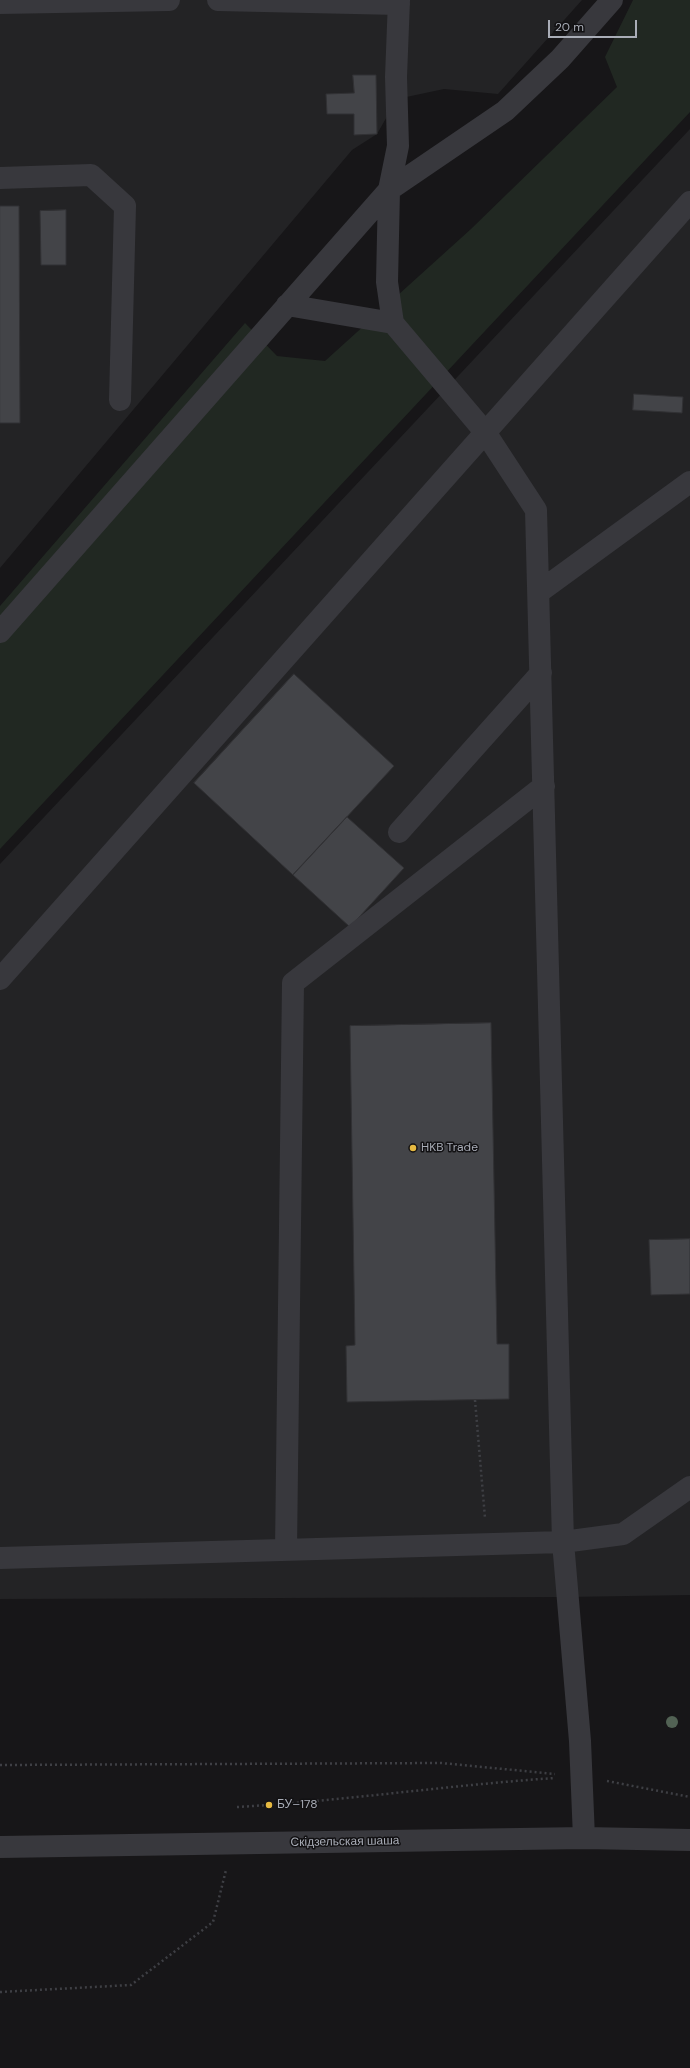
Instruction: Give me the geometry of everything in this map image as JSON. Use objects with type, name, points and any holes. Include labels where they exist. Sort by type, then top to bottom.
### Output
[{"type":"street","points":[[0,3],[169,0]]},
{"type":"street","points":[[218,0],[399,2],[396,77],[398,146],[389,190],[387,282],[393,323],[485,432],[536,510],[563,1542],[581,1776],[584,1838]]},
{"type":"street","points":[[0,632],[287,304],[389,190],[505,111],[560,59],[612,0]]},
{"type":"street","points":[[0,178],[91,175],[125,206],[120,400]]},
{"type":"street","points":[[0,979],[690,202]]},
{"type":"street","points":[[287,304],[393,323]]},
{"type":"street","points":[[538,592],[690,482]]},
{"type":"street","points":[[399,832],[541,673]]},
{"type":"street","points":[[286,1550],[293,983],[544,786]]},
{"type":"street","points":[[0,1558],[563,1542],[623,1534],[690,1487]]},
{"type":"street","name":"Скідзельская шаша","points":[[0,1847],[584,1838],[690,1840]]},
{"type":"path","points":[[475,1400],[488,1545]]},
{"type":"path","points":[[0,1765],[441,1763],[581,1776],[690,1797]]},
{"type":"path","points":[[237,1807],[304,1804],[477,1783],[581,1776]]},
{"type":"path","points":[[0,1992],[131,1985],[213,1922],[232,1843]]},
{"type":"shaded area","points":[[0,0],[582,0],[498,94],[444,89],[397,99],[377,134],[352,150],[0,568]]},
{"type":"shaded area","points":[[633,0],[690,0],[690,112],[0,849],[0,606],[245,323],[277,356],[325,361],[471,229],[617,87],[605,57]]},
{"type":"shaded area","points":[[690,129],[690,1595],[567,1597],[0,1599],[0,864]]},
{"type":"building","points":[[353,75],[376,75],[377,134],[354,135],[354,114],[327,114],[326,94],[354,93]]},
{"type":"building","points":[[0,206],[19,206],[20,423],[0,423]]},
{"type":"building","points":[[66,210],[66,265],[41,265],[40,211]]},
{"type":"building","points":[[634,394],[683,397],[682,413],[633,410]]},
{"type":"building","points":[[294,674],[394,766],[293,875],[194,783]]},
{"type":"building","points":[[347,817],[404,868],[350,927],[293,875]]},
{"type":"building","points":[[491,1023],[497,1344],[509,1344],[509,1399],[347,1402],[346,1346],[355,1345],[350,1026]]},
{"type":"building","points":[[690,1239],[690,1294],[651,1295],[649,1240]]},
{"type":"place","name":"HKB Trade","points":[[413,1148]]},
{"type":"place","name":"БУ–178","points":[[269,1805]]}]
